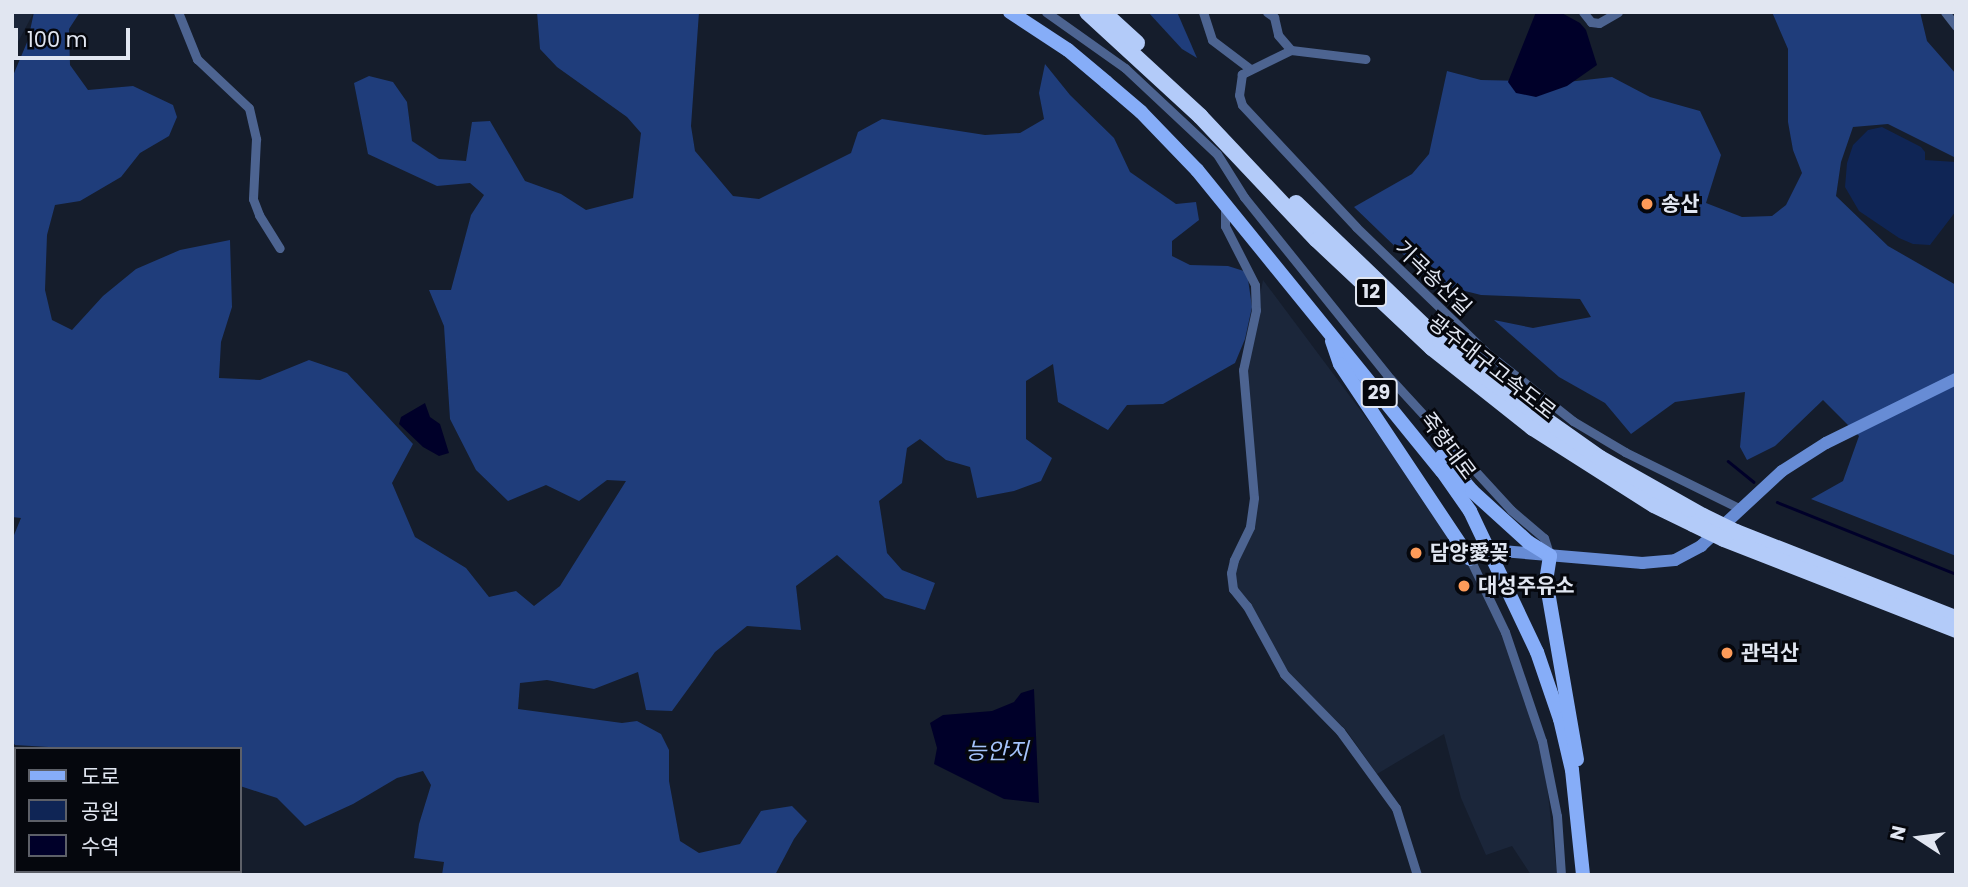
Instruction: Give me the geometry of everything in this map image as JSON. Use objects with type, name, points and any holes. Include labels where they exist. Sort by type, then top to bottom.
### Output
[{"type":"highway","name":"광주대구고속도로","points":[[1087,12],[1199,116],[1317,240],[1432,348],[1533,428],[1654,505],[1698,520]]},
{"type":"highway","name":"광주대구고속도로","points":[[1103,12],[1195,99],[1326,233],[1440,341],[1510,396],[1600,458],[1698,520],[1730,536],[1956,630]]},
{"type":"highway","name":"광주대구고속도로","points":[[1730,536],[1956,618]]},
{"type":"main road","name":"죽향대로","points":[[1010,12],[1068,50],[1141,112],[1225,202],[1441,471],[1470,511],[1536,652],[1553,700],[1572,770],[1583,875]]},
{"type":"main road","points":[[1328,330],[1340,364],[1470,559]]},
{"type":"main road","points":[[1369,381],[1394,399],[1411,417],[1472,491],[1528,542],[1550,556],[1546,580],[1575,740],[1579,773],[1577,805]]},
{"type":"street","points":[[178,12],[197,59],[249,108],[256,139],[253,199],[259,215],[280,248]]},
{"type":"street","points":[[1046,12],[1125,68],[1217,154],[1244,197],[1362,346],[1452,449],[1511,510],[1544,538],[1550,556]]},
{"type":"street","points":[[1203,12],[1212,40],[1249,68],[1291,50],[1365,59]]},
{"type":"street","points":[[1268,12],[1274,17],[1278,35],[1291,50]]},
{"type":"street","points":[[1583,12],[1591,22],[1599,23],[1618,12]]},
{"type":"street","points":[[1945,12],[1956,26]]},
{"type":"street","name":"기곡송산길","points":[[1249,68],[1239,82],[1242,104],[1356,228],[1487,354],[1532,391],[1598,437],[1694,484],[1715,499],[1741,509]]},
{"type":"street","points":[[1225,202],[1225,226],[1255,285],[1256,310],[1243,370],[1254,498],[1250,527],[1234,560],[1231,573],[1233,589],[1247,606],[1284,674],[1340,731],[1396,808],[1418,875]]},
{"type":"street","points":[[1561,875],[1557,816],[1542,741],[1493,601],[1470,559],[1490,550],[1642,564],[1675,560],[1701,546],[1782,471],[1826,443],[1956,379]]},
{"type":"shaded area","points":[[12,12],[34,12],[12,53]]},
{"type":"shaded area","points":[[34,12],[80,12],[69,29],[70,65],[88,90],[133,86],[173,105],[177,117],[169,136],[140,153],[121,177],[80,201],[55,205],[47,235],[45,290],[52,320],[72,330],[103,296],[136,269],[180,250],[230,240],[232,307],[221,342],[219,378],[260,380],[309,360],[347,373],[413,444],[392,483],[415,537],[466,568],[489,597],[516,591],[534,606],[560,586],[626,481],[607,480],[579,501],[546,485],[508,501],[476,470],[450,419],[444,326],[429,290],[451,290],[471,215],[484,195],[470,183],[437,186],[368,154],[354,83],[369,76],[393,82],[407,102],[412,141],[439,159],[466,161],[472,122],[490,121],[525,181],[561,194],[586,210],[633,198],[641,133],[627,117],[557,67],[540,49],[537,12],[699,12],[691,126],[695,151],[733,196],[759,199],[851,153],[858,132],[882,119],[985,135],[1020,133],[1044,119],[1039,93],[1045,64],[1070,95],[1114,138],[1130,172],[1176,204],[1196,202],[1199,220],[1172,241],[1172,256],[1190,265],[1228,266],[1247,272],[1252,307],[1245,339],[1235,363],[1163,404],[1127,405],[1108,430],[1058,402],[1053,364],[1026,381],[1026,439],[1052,458],[1041,481],[1014,491],[977,498],[970,467],[946,460],[920,439],[907,448],[902,483],[879,501],[887,553],[902,570],[935,583],[925,610],[885,598],[837,555],[796,586],[801,630],[747,626],[715,652],[672,711],[646,710],[638,672],[594,689],[547,680],[520,683],[518,709],[622,723],[637,721],[661,734],[669,750],[669,781],[680,841],[699,853],[740,844],[761,811],[792,806],[807,821],[775,875],[442,875],[444,862],[414,858],[419,824],[431,785],[423,771],[397,778],[353,804],[305,826],[277,798],[242,787],[242,747],[48,747],[15,745],[12,741],[12,540],[21,518],[12,517],[12,78],[28,40]]},
{"type":"shaded area","points":[[1148,12],[1177,12],[1197,58],[1182,49]]},
{"type":"shaded area","points":[[1772,12],[1920,12],[1927,41],[1956,74],[1956,158],[1888,124],[1853,127],[1841,162],[1836,196],[1888,246],[1956,285],[1956,556],[1811,499],[1843,481],[1859,436],[1823,400],[1775,446],[1747,460],[1740,447],[1745,392],[1675,402],[1631,434],[1605,403],[1559,377],[1494,320],[1533,328],[1591,317],[1580,299],[1481,295],[1433,283],[1354,207],[1412,174],[1429,154],[1447,71],[1481,80],[1567,82],[1612,77],[1650,97],[1700,111],[1721,155],[1706,203],[1742,217],[1772,216],[1786,205],[1802,173],[1793,150],[1788,122],[1788,49]]},
{"type":"shaded area","points":[[1263,280],[1453,534],[1488,602],[1517,674],[1545,767],[1557,875],[1531,875],[1512,846],[1486,855],[1461,798],[1444,734],[1377,774],[1346,730],[1287,674],[1248,600],[1236,588],[1234,573],[1258,497],[1245,370]]},
{"type":"green space","points":[[1882,127],[1921,147],[1925,152],[1925,160],[1956,162],[1956,211],[1930,245],[1913,244],[1899,238],[1859,211],[1845,187],[1847,163],[1853,145],[1868,130]]},
{"type":"water","points":[[1536,12],[1560,12],[1580,23],[1586,30],[1597,65],[1567,86],[1536,97],[1516,93],[1508,82]]},
{"type":"water","points":[[425,403],[430,417],[440,424],[449,453],[439,456],[423,447],[399,424],[401,417]]},
{"type":"water","name":"능안지","points":[[1034,689],[1039,803],[1004,799],[934,764],[937,748],[930,723],[943,715],[992,711],[1014,702],[1021,693]]},
{"type":"waterway","points":[[1728,461],[1754,482]]},
{"type":"waterway","points":[[1777,502],[1956,574]]},
{"type":"place","name":"송산","points":[[1647,204]]},
{"type":"place","name":"담양愛꽂","points":[[1416,553]]},
{"type":"place","name":"대성주유소","points":[[1464,586]]},
{"type":"place","name":"관덕산","points":[[1727,653]]}]
